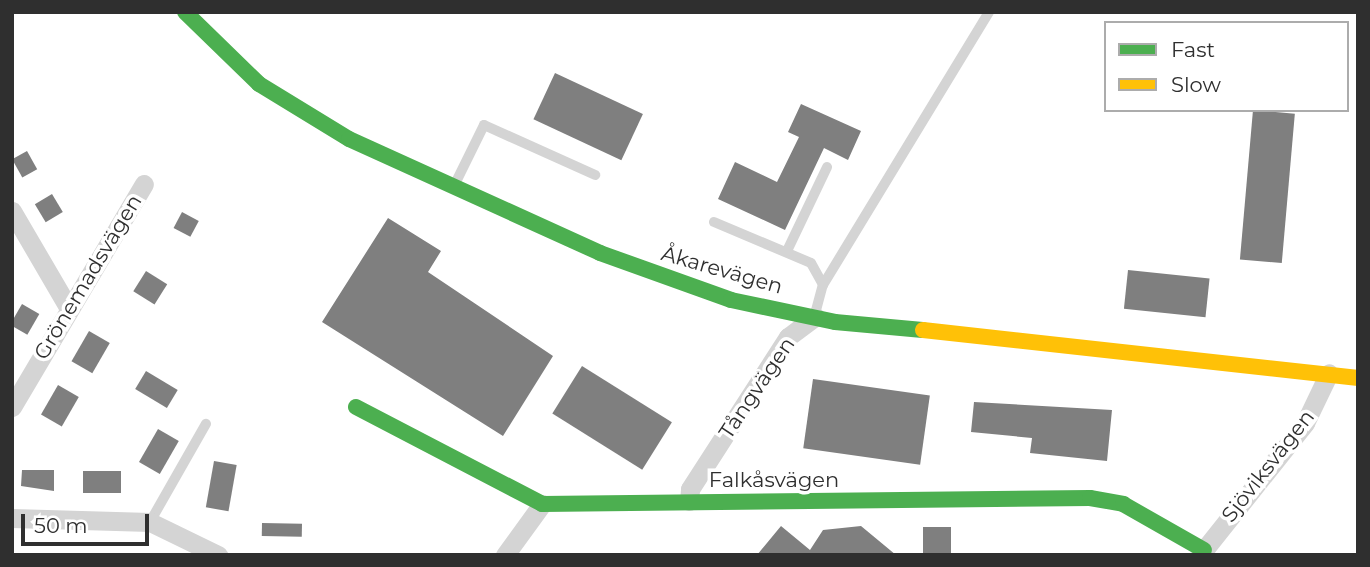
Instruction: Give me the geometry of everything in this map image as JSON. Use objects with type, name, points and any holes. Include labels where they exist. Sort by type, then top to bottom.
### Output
[{"type":"street","name":"Åkarevägen","points":[[185,12],[259,84],[349,139],[453,189],[600,253],[731,300],[815,317],[1358,378]]},
{"type":"street","name":"Grönemadsvägen","points":[[12,407],[68,307],[144,184]]},
{"type":"street","points":[[12,211],[68,307]]},
{"type":"street","name":"Tångvägen","points":[[689,501],[690,489],[788,337],[815,317]]},
{"type":"street","name":"Sjöviksvägen","points":[[1202,552],[1305,423],[1329,373]]},
{"type":"street","name":"Falkåsvägen","points":[[356,407],[542,504],[1090,498],[1123,504],[1202,552]]},
{"type":"street","points":[[505,555],[542,504]]},
{"type":"street","points":[[12,519],[150,522],[207,552]]},
{"type":"lane","points":[[815,317],[823,285],[989,12]]},
{"type":"lane","points":[[453,189],[484,125],[595,174]]},
{"type":"lane","points":[[787,251],[827,167]]},
{"type":"lane","points":[[714,222],[811,263],[823,285]]},
{"type":"lane","points":[[150,522],[206,424]]},
{"type":"building","points":[[555,73],[643,114],[621,160],[533,119]]},
{"type":"building","points":[[801,104],[861,131],[848,160],[824,148],[785,230],[718,199],[735,162],[777,182],[799,137],[788,132]]},
{"type":"building","points":[[1253,112],[1295,114],[1282,263],[1240,259]]},
{"type":"building","points":[[27,151],[37,169],[22,178],[12,159]]},
{"type":"building","points":[[52,194],[63,212],[46,222],[35,204]]},
{"type":"building","points":[[182,212],[199,221],[190,237],[174,228]]},
{"type":"building","points":[[388,218],[441,251],[428,272],[553,356],[503,436],[322,322]]},
{"type":"building","points":[[1128,270],[1210,279],[1205,317],[1124,309]]},
{"type":"building","points":[[146,271],[167,284],[154,305],[133,291]]},
{"type":"building","points":[[22,304],[39,314],[27,335],[12,326]]},
{"type":"building","points":[[89,331],[110,343],[92,373],[72,361]]},
{"type":"building","points":[[582,366],[672,422],[642,470],[552,413]]},
{"type":"building","points":[[146,371],[178,390],[167,408],[135,389]]},
{"type":"building","points":[[813,379],[930,395],[920,465],[803,448]]},
{"type":"building","points":[[58,385],[79,397],[62,426],[41,414]]},
{"type":"building","points":[[974,402],[1112,410],[1107,461],[1030,453],[1032,438],[971,432]]},
{"type":"building","points":[[158,429],[179,441],[160,474],[139,462]]},
{"type":"building","points":[[214,461],[237,465],[228,511],[206,507]]},
{"type":"building","points":[[22,470],[54,470],[54,491],[21,486]]},
{"type":"building","points":[[83,471],[121,471],[121,493],[83,493]]},
{"type":"building","points":[[262,523],[302,524],[302,537],[262,536]]},
{"type":"building","points":[[781,526],[810,550],[823,530],[861,526],[896,555],[757,555]]},
{"type":"building","points":[[923,527],[951,527],[951,555],[923,555]]},
{"type":"traffic: fast","points":[[185,12],[259,84],[349,139],[600,253],[731,300],[835,322],[923,330]]},
{"type":"traffic: fast","points":[[356,407],[542,504],[1090,498],[1123,504],[1204,550]]},
{"type":"traffic: slow","points":[[923,330],[1358,378]]}]
